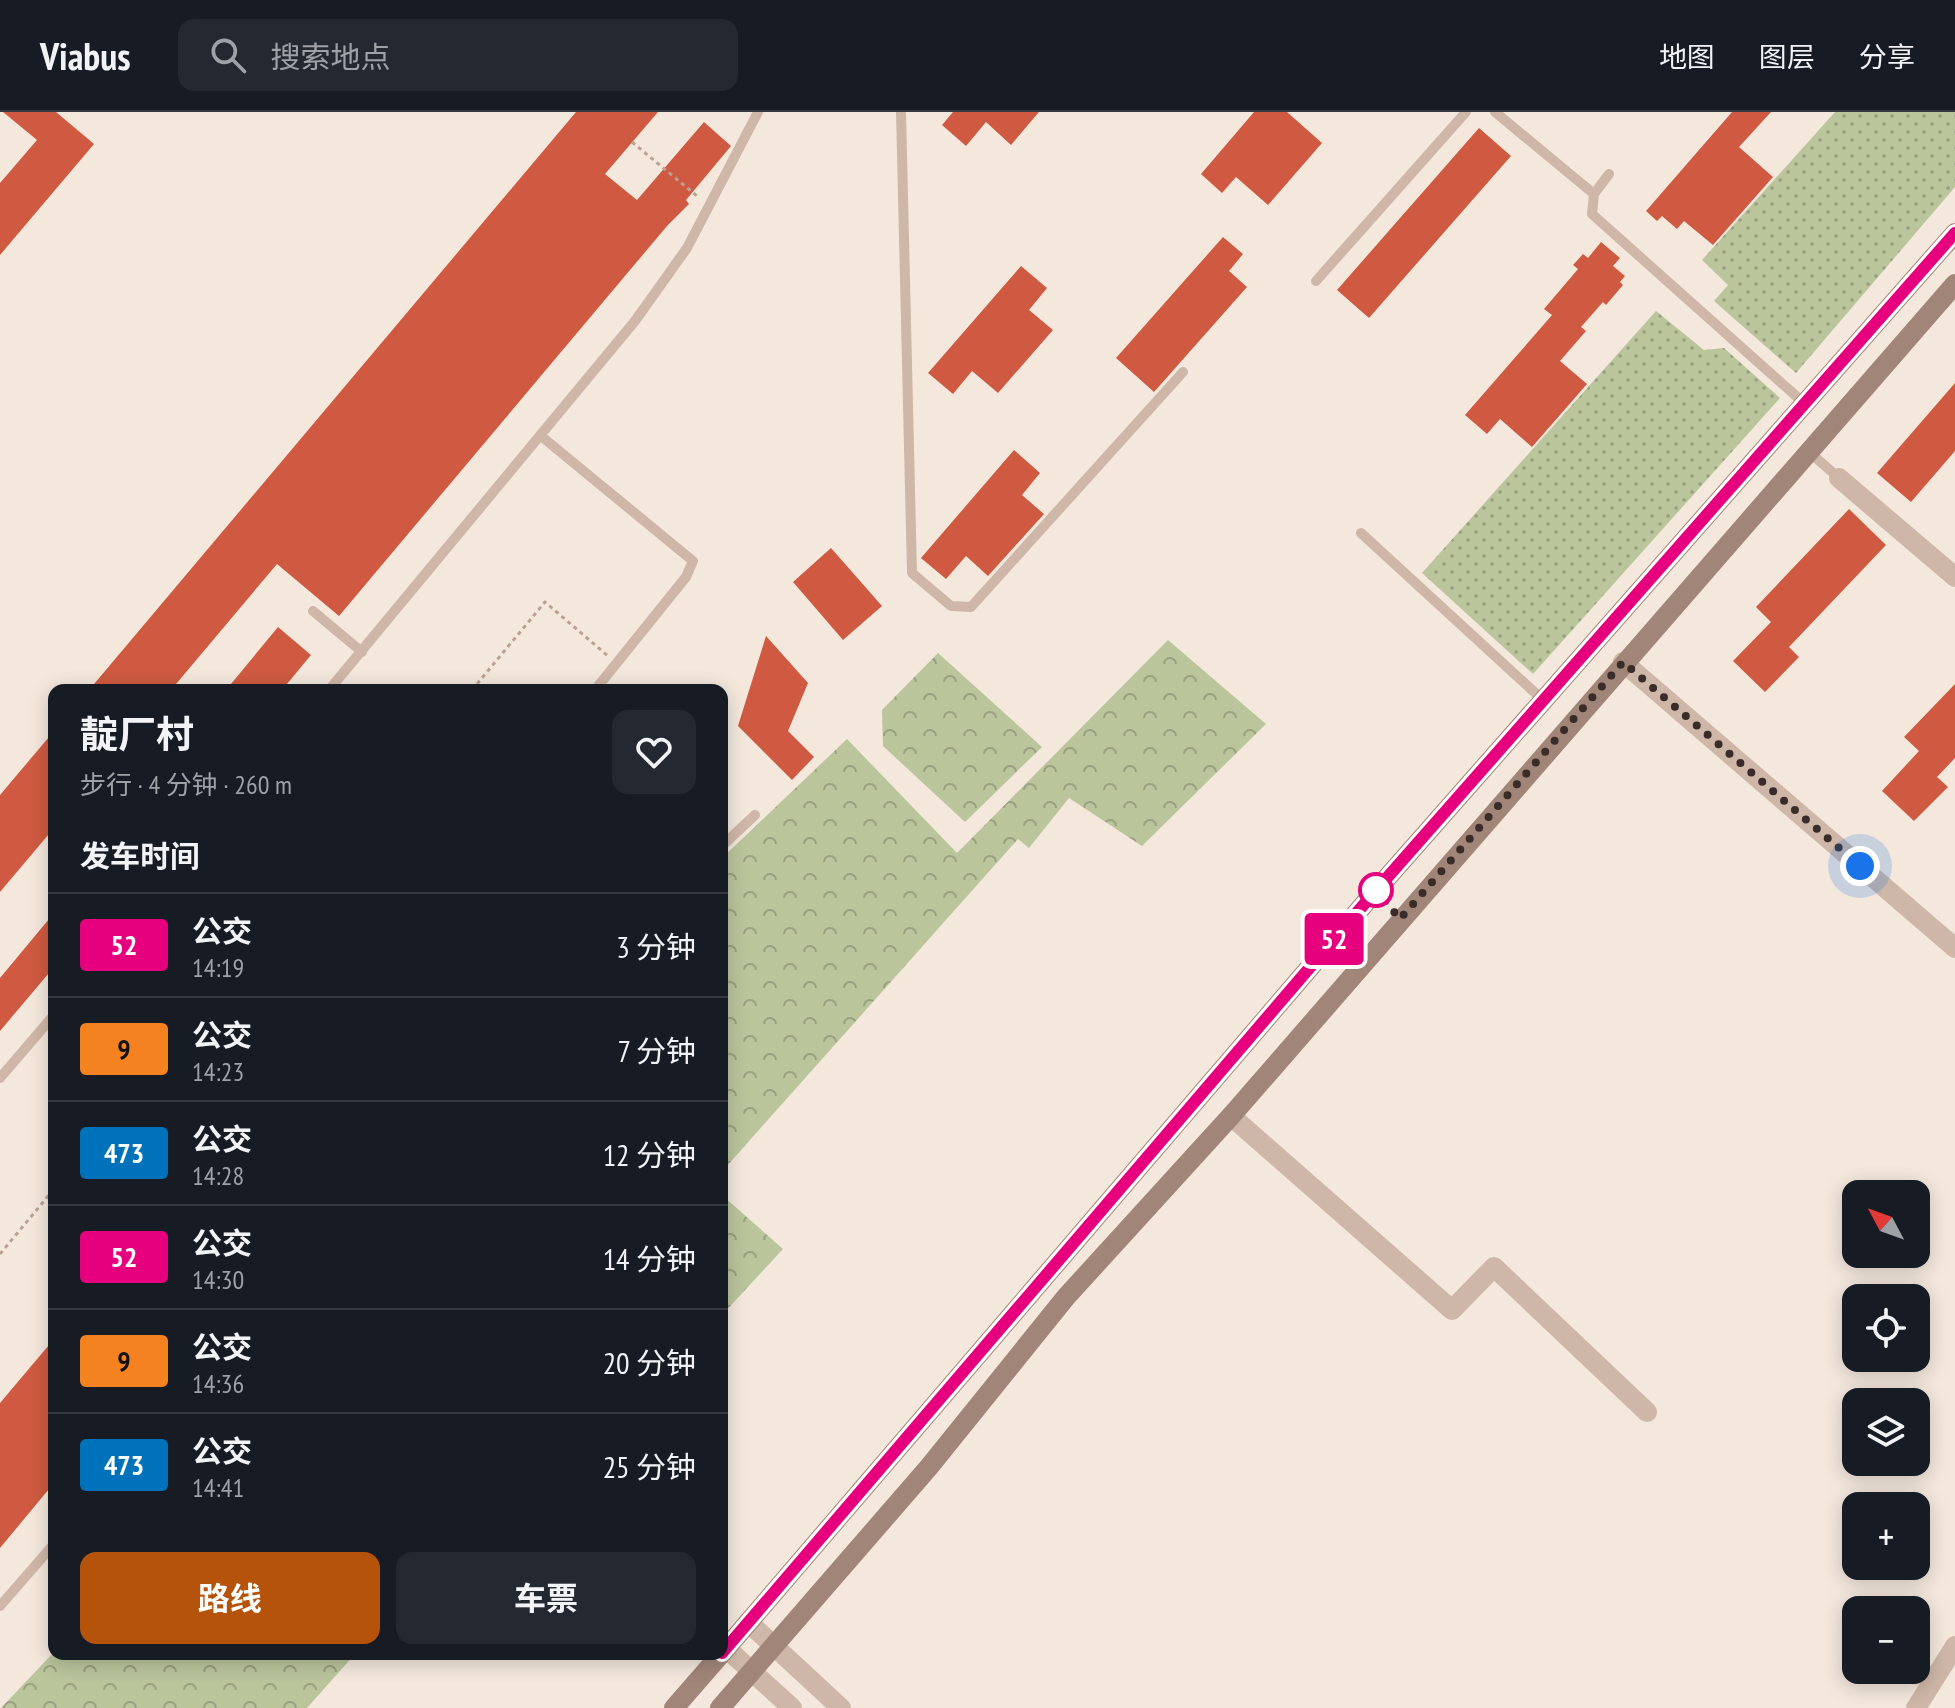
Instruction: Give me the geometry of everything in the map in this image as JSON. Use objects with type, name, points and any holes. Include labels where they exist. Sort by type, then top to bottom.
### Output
[{"type":"main road","points":[[728,1645],[1378,888],[1955,233]]},
{"type":"main road","points":[[720,1708],[929,1467],[1066,1297],[1231,1116],[1955,284]]},
{"type":"main road","points":[[674,1708],[715,1660]]},
{"type":"street","points":[[1839,478],[1955,577]]},
{"type":"street","points":[[1623,662],[1955,948]]},
{"type":"street","points":[[1231,1116],[1452,1310],[1494,1267],[1647,1412]]},
{"type":"street","points":[[748,1622],[841,1708]]},
{"type":"street","points":[[1916,1708],[1955,1646]]},
{"type":"street","points":[[728,1654],[752,1671],[792,1708]]},
{"type":"lane","points":[[334,684],[635,321],[687,248],[758,112]]},
{"type":"lane","points":[[901,112],[912,573],[951,606],[971,607],[1183,372]]},
{"type":"lane","points":[[1316,281],[1466,112]]},
{"type":"lane","points":[[1495,112],[1594,194]]},
{"type":"lane","points":[[1609,174],[1594,194],[1592,214],[1805,404]]},
{"type":"lane","points":[[541,436],[693,561],[686,577],[600,684]]},
{"type":"lane","points":[[1808,451],[1839,478]]},
{"type":"lane","points":[[1361,533],[1544,701]]},
{"type":"lane","points":[[313,611],[362,652]]},
{"type":"lane","points":[[728,840],[755,815]]},
{"type":"lane","points":[[0,1078],[48,1022]]},
{"type":"lane","points":[[0,1606],[48,1551]]},
{"type":"path","points":[[632,142],[708,206]]},
{"type":"path","points":[[477,684],[545,602],[617,663]]},
{"type":"path","points":[[0,1254],[48,1196]]},
{"type":"green space","points":[[1835,112],[1955,112],[1955,187],[1796,373],[1714,301],[1728,285],[1702,260]]},
{"type":"green space","points":[[1656,311],[1704,350],[1724,348],[1780,398],[1533,674],[1422,573]]},
{"type":"green space","points":[[1168,640],[1266,724],[1142,846],[1069,798],[1029,848],[1018,839],[728,1165],[728,852],[847,739],[957,853]]},
{"type":"green space","points":[[938,653],[1042,747],[965,822],[883,746],[882,710]]},
{"type":"green space","points":[[728,1200],[783,1249],[728,1309]]},
{"type":"green space","points":[[48,1658],[350,1660],[307,1708],[1,1708]]},
{"type":"building","points":[[3,112],[56,112],[94,144],[0,255],[0,183],[37,140]]},
{"type":"building","points":[[576,112],[658,112],[605,174],[637,200],[704,122],[731,146],[686,200],[689,204],[667,226],[339,616],[277,564],[176,684],[94,684]]},
{"type":"building","points":[[953,112],[1039,112],[1011,145],[986,122],[966,146],[942,125]]},
{"type":"building","points":[[1254,112],[1287,112],[1322,143],[1268,205],[1236,177],[1222,193],[1201,174]]},
{"type":"building","points":[[1732,112],[1771,112],[1739,147],[1773,177],[1713,245],[1684,221],[1677,229],[1662,216],[1657,221],[1646,211]]},
{"type":"building","points":[[1479,128],[1511,156],[1369,318],[1337,290]]},
{"type":"building","points":[[1223,237],[1243,254],[1229,271],[1247,287],[1154,392],[1116,358]]},
{"type":"building","points":[[1601,242],[1620,258],[1613,266],[1625,276],[1620,282],[1623,285],[1581,327],[1586,331],[1560,361],[1587,384],[1532,447],[1500,419],[1487,434],[1465,415],[1552,315],[1544,309],[1578,269],[1573,265],[1583,254],[1588,258]]},
{"type":"building","points":[[1021,266],[1047,288],[1029,310],[1053,330],[998,393],[972,371],[953,394],[928,373]]},
{"type":"building","points":[[1955,383],[1955,451],[1911,502],[1877,473]]},
{"type":"building","points":[[1014,450],[1040,473],[1022,495],[1044,514],[988,576],[966,556],[946,579],[921,558]]},
{"type":"building","points":[[1849,509],[1886,545],[1789,647],[1799,657],[1765,692],[1733,661],[1771,622],[1756,607]]},
{"type":"building","points":[[831,548],[882,606],[843,640],[793,582]]},
{"type":"building","points":[[278,627],[311,655],[287,684],[231,684]]},
{"type":"building","points":[[766,636],[808,683],[788,731],[814,757],[792,780],[738,726]]},
{"type":"building","points":[[1955,684],[1955,758],[1937,777],[1948,787],[1914,821],[1882,791],[1919,751],[1904,737]]},
{"type":"building","points":[[48,738],[48,835],[0,892],[0,795]]},
{"type":"building","points":[[48,920],[48,974],[0,1031],[0,978]]},
{"type":"building","points":[[48,1346],[48,1490],[0,1548],[0,1403]]},
{"type":"bus line","name":"52","points":[[728,1646],[1378,888],[1955,233]]},
{"type":"route","points":[[1376,890],[1400,919],[1623,662],[1860,866]]}]
